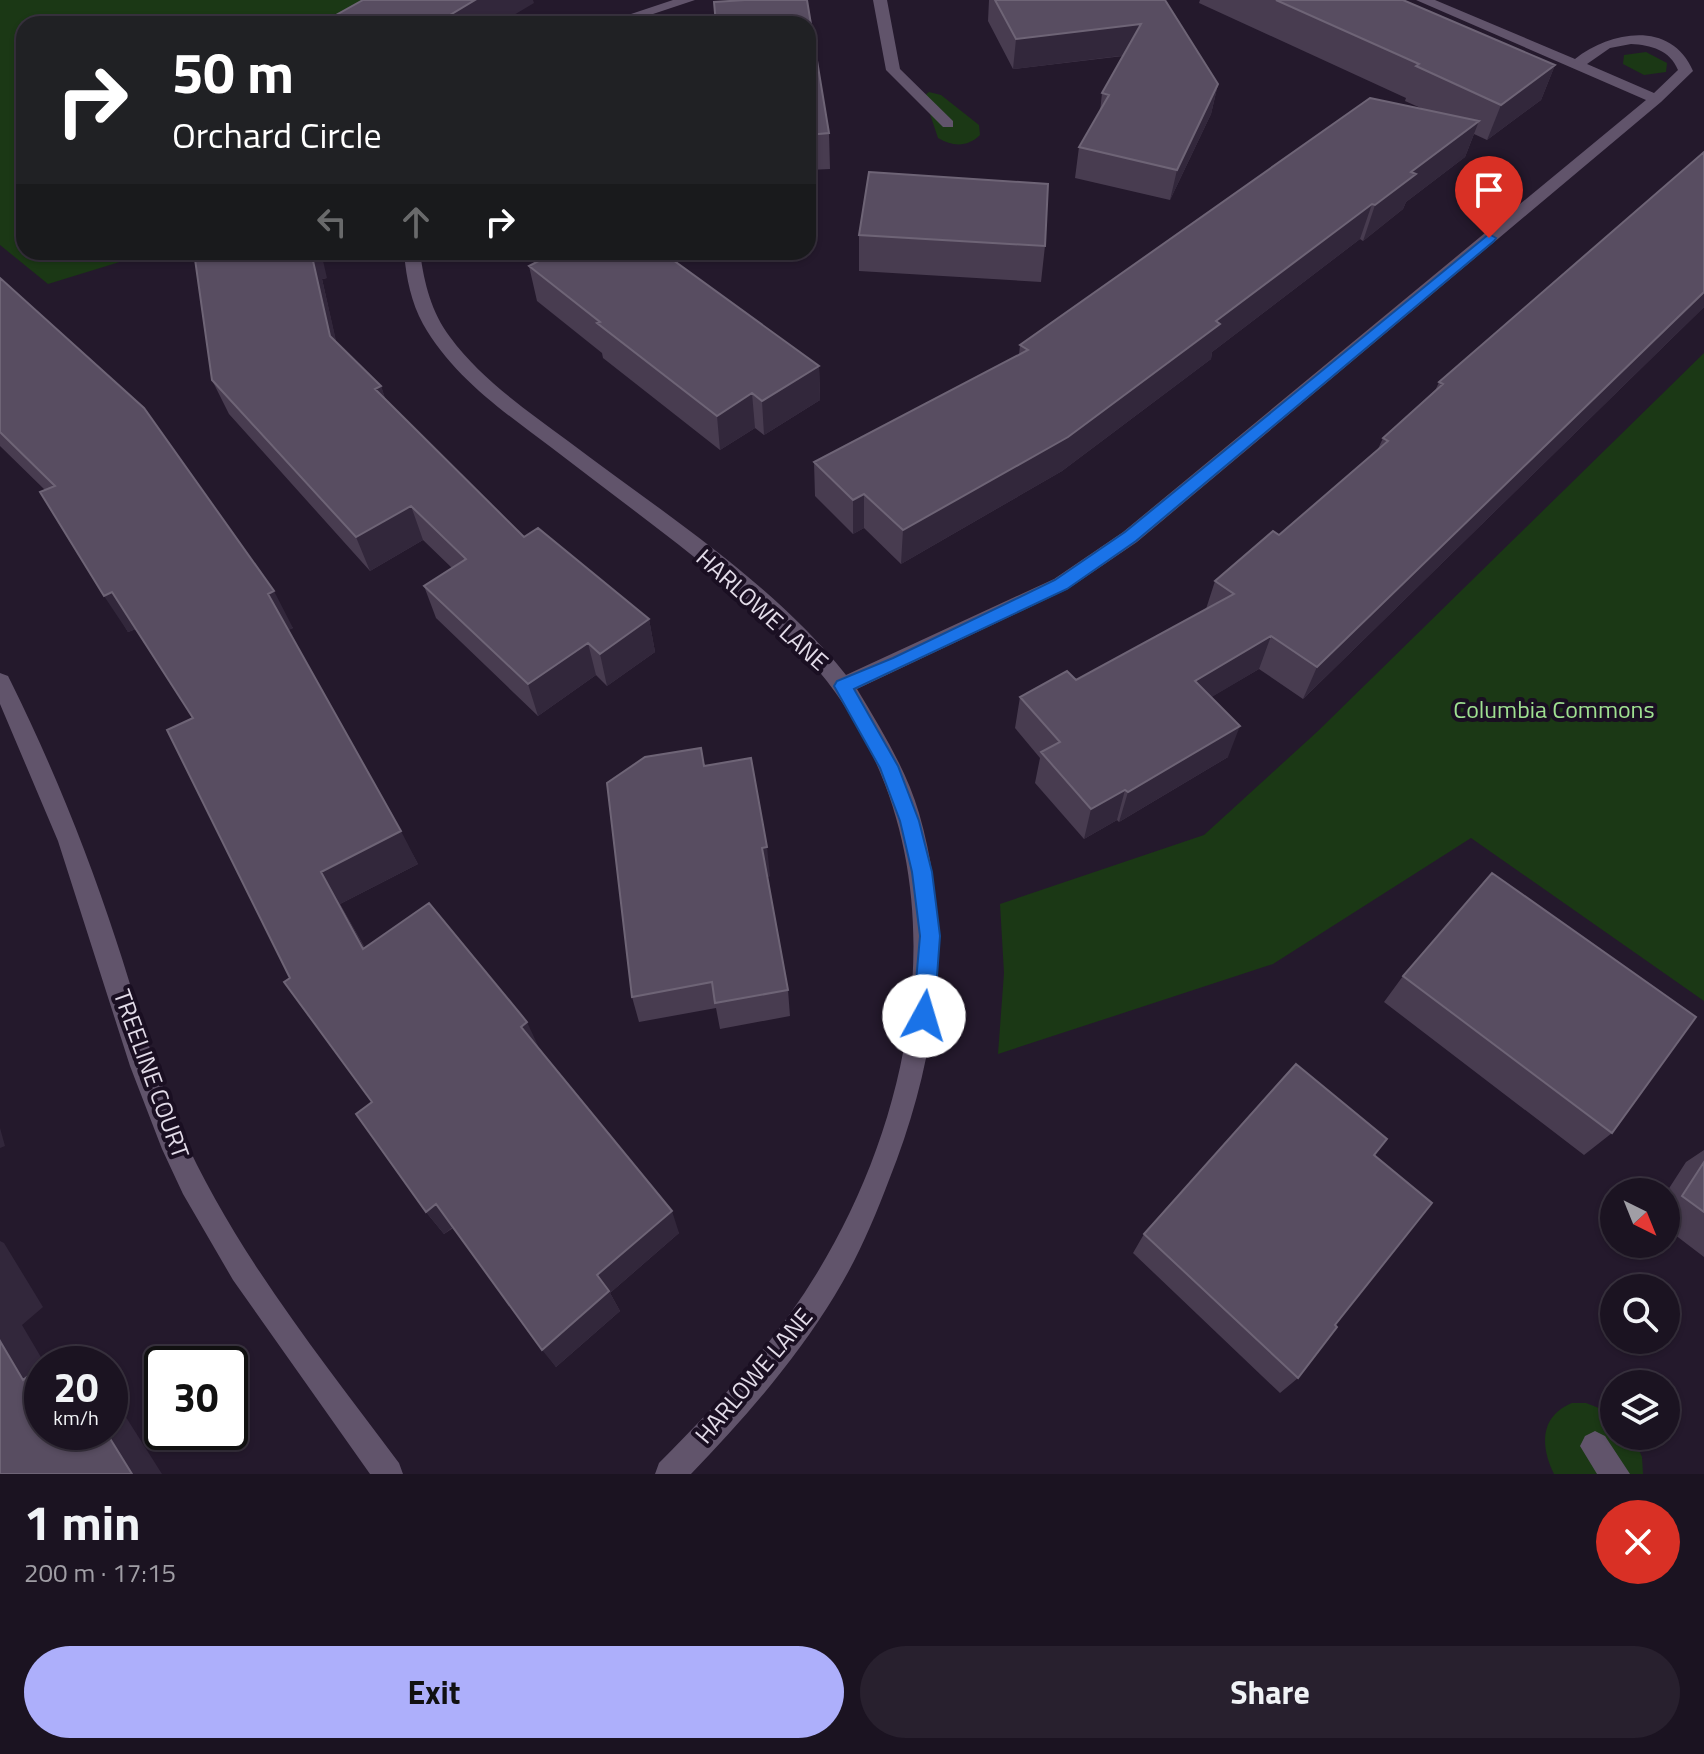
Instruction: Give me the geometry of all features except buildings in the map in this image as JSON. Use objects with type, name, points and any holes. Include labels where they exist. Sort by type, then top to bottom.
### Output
[{"type":"street","points":[[635,16],[688,0]]},
{"type":"street","points":[[880,0],[893,70],[948,124]]},
{"type":"street","points":[[1423,0],[1656,99]]},
{"type":"street","points":[[843,686],[900,662],[1061,584],[1130,537],[1686,71],[1684,62],[1667,49],[1638,40],[1604,44],[1576,65]]},
{"type":"street","name":"HARLOWE LANE","points":[[413,260],[418,290],[426,312],[460,363],[515,411],[732,577],[810,650],[843,686],[889,766],[909,821],[922,872],[930,936],[927,993],[917,1062],[897,1133],[853,1235],[822,1292],[780,1352],[670,1474]]},
{"type":"street","name":"TREELINE COURT","points":[[0,682],[23,728],[74,852],[137,1047],[171,1140],[217,1227],[304,1359],[388,1474]]},
{"type":"street","points":[[1595,1446],[1615,1474]]},
{"type":"green space","points":[[0,0],[381,0],[354,16],[16,16],[16,258],[0,245]]},
{"type":"green space","points":[[1646,52],[1667,63],[1666,72],[1644,75],[1623,64],[1624,55]]},
{"type":"green space","points":[[929,92],[941,95],[979,125],[980,135],[960,144],[938,138],[924,96]]},
{"type":"green space","points":[[18,260],[126,260],[48,284]]},
{"type":"green space","name":"Columbia Commons","points":[[1704,353],[1704,1001],[1471,838],[1273,964],[998,1054],[1004,973],[1000,904],[1204,835],[1318,731]]},
{"type":"green space","points":[[1572,1403],[1586,1403],[1600,1408],[1600,1450],[1639,1450],[1643,1474],[1554,1474],[1546,1453],[1546,1433],[1561,1409]]},
{"type":"route","points":[[924,1016],[930,936],[922,872],[909,821],[889,766],[843,686],[900,662],[1061,584],[1130,537],[1489,238]]}]
